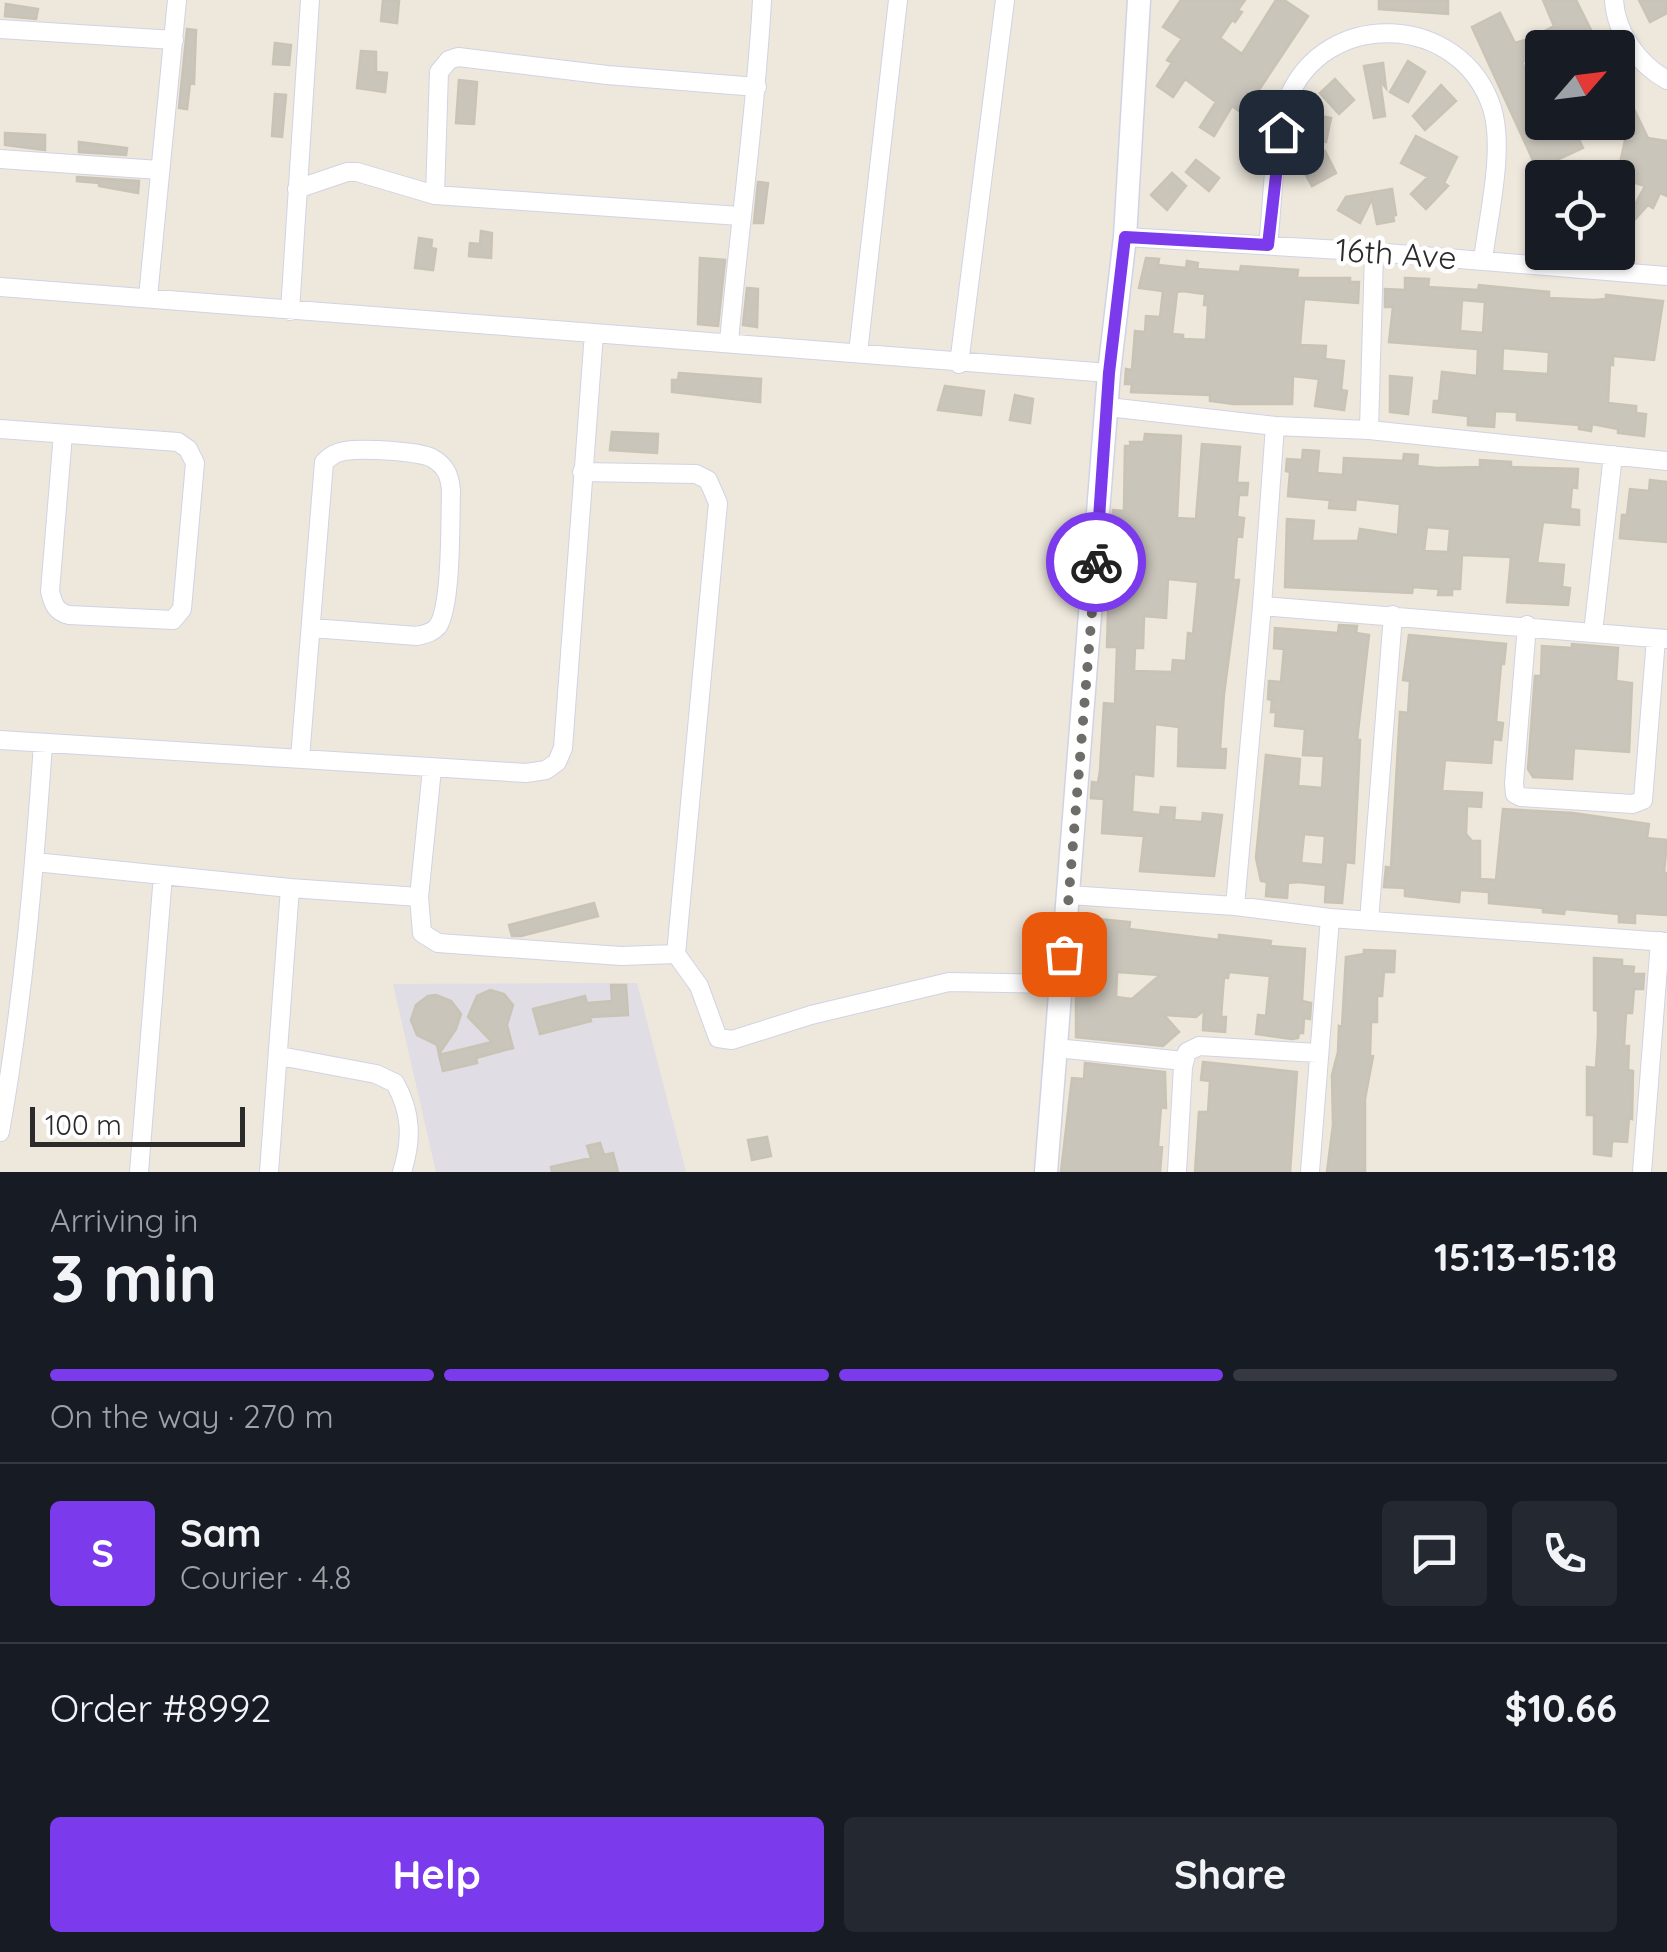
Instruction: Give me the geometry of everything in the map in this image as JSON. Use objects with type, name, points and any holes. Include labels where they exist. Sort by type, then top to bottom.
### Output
[{"type":"street","points":[[148,296],[177,0]]},
{"type":"street","points":[[290,311],[310,0]]},
{"type":"street","points":[[730,342],[740,216],[757,86],[762,0]]},
{"type":"street","points":[[858,353],[898,0]]},
{"type":"street","points":[[959,364],[1004,0]]},
{"type":"street","points":[[1046,1172],[1109,373],[1125,237],[1139,0]]},
{"type":"street","points":[[1614,0],[1624,36],[1640,59],[1667,80]]},
{"type":"street","points":[[0,29],[174,40]]},
{"type":"street","points":[[1268,245],[1281,132],[1287,102],[1301,76],[1322,54],[1348,39],[1377,31],[1407,32],[1436,42],[1461,59],[1480,82],[1492,110],[1497,140],[1483,260]]},
{"type":"street","points":[[435,195],[440,72],[449,60],[458,57],[606,76],[757,86]]},
{"type":"street","points":[[0,158],[159,170]]},
{"type":"street","points":[[297,189],[357,172],[435,195],[740,216]]},
{"type":"street","name":"16th Ave","points":[[1125,237],[1667,276]]},
{"type":"street","points":[[1370,430],[1374,252]]},
{"type":"street","points":[[0,287],[1109,373]]},
{"type":"street","points":[[0,740],[432,769],[526,773],[546,770],[557,762],[563,748],[594,333]]},
{"type":"street","points":[[1108,407],[1667,461]]},
{"type":"street","points":[[1235,906],[1274,426]]},
{"type":"street","points":[[0,429],[178,442],[193,457],[182,609],[174,620],[69,615],[60,612],[52,602],[63,434]]},
{"type":"street","points":[[300,758],[324,462],[342,451],[356,450],[429,456],[444,468],[451,490],[446,603],[439,624],[430,633],[417,636],[312,628]]},
{"type":"street","points":[[1593,633],[1613,455]]},
{"type":"street","points":[[582,472],[696,474],[708,480],[718,503],[676,954],[698,986],[718,1038],[732,1040],[811,1015],[949,982],[1062,984]]},
{"type":"street","points":[[1262,606],[1527,625],[1661,639],[1643,800],[1634,804],[1521,797],[1513,789],[1527,625]]},
{"type":"street","points":[[1369,920],[1394,616]]},
{"type":"street","points":[[0,1132],[18,1028],[42,744]]},
{"type":"street","points":[[432,769],[419,896],[422,933],[438,943],[620,956],[676,954]]},
{"type":"street","points":[[35,862],[290,888],[419,896]]},
{"type":"street","points":[[139,1172],[163,875]]},
{"type":"street","points":[[269,1172],[290,888]]},
{"type":"street","points":[[1068,895],[1663,941],[1658,1088],[1642,1172]]},
{"type":"street","points":[[1310,1172],[1330,918]]},
{"type":"street","points":[[1178,1172],[1187,1052],[1199,1046],[1318,1054]]},
{"type":"street","points":[[1056,1048],[1184,1061]]},
{"type":"street","points":[[280,1056],[376,1074],[395,1083],[410,1117],[402,1172]]},
{"type":"shaded area","points":[[637,983],[686,1172],[436,1172],[393,984]]},
{"type":"building","points":[[383,0],[399,1],[397,23],[381,21]]},
{"type":"building","points":[[1181,0],[1245,0],[1238,10],[1242,12],[1220,38],[1242,54],[1276,0],[1284,0],[1308,16],[1243,114],[1232,106],[1214,136],[1200,127],[1216,102],[1185,79],[1173,97],[1157,86],[1172,63],[1167,60],[1182,39],[1163,27]]},
{"type":"building","points":[[1379,0],[1448,0],[1448,14],[1379,9]]},
{"type":"building","points":[[1543,0],[1576,0],[1591,30],[1546,30],[1554,26]]},
{"type":"building","points":[[1639,0],[1667,0],[1667,13],[1650,22]]},
{"type":"building","points":[[6,4],[38,9],[36,19],[5,16]]},
{"type":"building","points":[[1500,13],[1515,43],[1525,40],[1525,140],[1579,140],[1583,148],[1557,160],[1533,160],[1472,27]]},
{"type":"building","points":[[187,29],[196,30],[194,84],[190,83],[187,109],[179,108]]},
{"type":"building","points":[[275,43],[291,45],[289,65],[273,64]]},
{"type":"building","points":[[361,51],[376,52],[376,72],[387,73],[385,92],[357,88]]},
{"type":"building","points":[[1408,61],[1425,72],[1408,102],[1390,92]]},
{"type":"building","points":[[1383,63],[1386,88],[1380,81],[1385,116],[1374,118],[1364,66]]},
{"type":"building","points":[[1335,79],[1354,100],[1339,114],[1320,93]]},
{"type":"building","points":[[459,80],[477,82],[474,124],[456,123]]},
{"type":"building","points":[[1441,85],[1456,101],[1425,130],[1413,116]]},
{"type":"building","points":[[275,94],[286,95],[282,137],[272,136]]},
{"type":"building","points":[[1635,111],[1648,138],[1667,141],[1667,196],[1660,193],[1653,208],[1648,205],[1635,219],[1635,204],[1645,186],[1635,183],[1635,160],[1621,160],[1625,140],[1635,140]]},
{"type":"building","points":[[1304,113],[1331,118],[1326,142],[1300,137]]},
{"type":"building","points":[[5,133],[45,135],[45,150],[5,145]]},
{"type":"building","points":[[1416,136],[1457,157],[1444,183],[1448,186],[1426,209],[1411,194],[1428,177],[1401,163]]},
{"type":"building","points":[[79,142],[127,148],[126,155],[79,152]]},
{"type":"building","points":[[1325,151],[1336,173],[1312,186],[1300,164]]},
{"type":"building","points":[[1196,160],[1219,178],[1209,191],[1186,172]]},
{"type":"building","points":[[1172,173],[1186,186],[1167,210],[1151,195]]},
{"type":"building","points":[[77,177],[139,181],[138,193],[77,181]]},
{"type":"building","points":[[758,182],[768,183],[763,223],[754,223]]},
{"type":"building","points":[[1392,189],[1394,221],[1377,224],[1372,199],[1360,223],[1338,210],[1346,197]]},
{"type":"building","points":[[481,231],[492,233],[491,258],[469,256],[470,243],[480,244]]},
{"type":"building","points":[[419,238],[432,240],[431,248],[436,249],[433,270],[415,268]]},
{"type":"building","points":[[700,258],[725,260],[718,326],[698,324]]},
{"type":"building","points":[[1146,258],[1159,259],[1158,265],[1186,268],[1187,261],[1198,263],[1197,269],[1240,272],[1241,266],[1298,270],[1297,278],[1350,278],[1350,282],[1359,282],[1358,303],[1304,299],[1300,345],[1326,346],[1325,359],[1344,361],[1344,410],[1315,406],[1319,379],[1293,376],[1292,404],[1234,404],[1210,401],[1210,395],[1131,392],[1132,384],[1125,384],[1126,369],[1132,370],[1135,331],[1145,332],[1146,316],[1160,317],[1163,291],[1139,288]],"holes":[[[1177,292],[1205,294],[1206,340],[1183,339],[1183,335],[1172,334]]]},
{"type":"building","points":[[1405,278],[1429,279],[1428,287],[1478,290],[1479,285],[1549,292],[1549,298],[1594,300],[1606,299],[1606,295],[1663,301],[1654,360],[1613,356],[1613,365],[1610,364],[1608,403],[1636,406],[1636,413],[1646,414],[1644,436],[1592,424],[1591,431],[1579,429],[1579,425],[1517,420],[1517,412],[1495,411],[1494,427],[1468,425],[1468,416],[1433,412],[1434,401],[1439,401],[1442,372],[1477,376],[1478,349],[1389,342],[1393,307],[1385,307],[1385,289],[1405,290]],"holes":[[[1462,300],[1485,302],[1483,333],[1460,331]],[[1503,348],[1549,352],[1548,374],[1502,371]]]},
{"type":"building","points":[[747,288],[758,289],[757,327],[743,325]]},
{"type":"building","points":[[679,373],[761,379],[760,402],[672,392],[672,380],[678,380]]},
{"type":"building","points":[[1390,376],[1412,378],[1408,414],[1390,412]]},
{"type":"building","points":[[945,386],[984,391],[981,415],[938,410]]},
{"type":"building","points":[[1015,395],[1033,399],[1030,423],[1010,420]]},
{"type":"building","points":[[612,432],[658,434],[657,453],[610,450]]},
{"type":"building","points":[[1145,434],[1181,436],[1177,518],[1196,519],[1202,444],[1240,447],[1237,483],[1248,483],[1247,495],[1239,495],[1237,517],[1244,518],[1242,537],[1237,536],[1233,580],[1239,580],[1224,694],[1220,749],[1226,749],[1225,768],[1178,766],[1179,727],[1155,724],[1153,776],[1134,774],[1132,812],[1160,815],[1161,807],[1175,808],[1174,820],[1202,822],[1203,813],[1222,815],[1214,876],[1140,871],[1144,836],[1102,833],[1104,799],[1091,798],[1092,782],[1098,783],[1100,771],[1104,703],[1115,704],[1117,647],[1107,647],[1109,580],[1117,581],[1119,541],[1111,540],[1113,510],[1124,511],[1125,446],[1144,442]],"holes":[[[1168,579],[1198,582],[1186,661],[1173,660],[1172,672],[1134,671],[1135,648],[1143,648],[1144,616],[1166,618]]]},
{"type":"building","points":[[1303,450],[1319,451],[1317,473],[1343,475],[1344,458],[1403,461],[1404,454],[1418,455],[1417,466],[1437,468],[1480,467],[1480,460],[1511,462],[1511,467],[1578,469],[1570,509],[1579,510],[1579,525],[1543,522],[1537,563],[1564,565],[1562,587],[1570,588],[1568,605],[1507,602],[1511,557],[1462,555],[1460,589],[1452,589],[1452,595],[1438,595],[1439,589],[1413,587],[1412,593],[1285,587],[1287,519],[1314,521],[1312,541],[1358,541],[1360,529],[1398,535],[1400,504],[1356,499],[1355,510],[1329,508],[1330,500],[1288,496],[1287,459],[1302,460]],"holes":[[[1427,527],[1450,529],[1448,552],[1424,551]]]},
{"type":"building","points":[[1650,480],[1667,482],[1667,542],[1620,538],[1630,489],[1649,491]]},
{"type":"building","points":[[1339,625],[1357,626],[1356,633],[1369,635],[1357,740],[1354,863],[1346,862],[1342,903],[1325,902],[1326,885],[1298,882],[1288,883],[1287,898],[1266,896],[1267,882],[1261,881],[1256,858],[1266,755],[1300,759],[1298,786],[1322,788],[1324,756],[1303,755],[1305,729],[1275,726],[1276,712],[1271,712],[1272,700],[1268,699],[1269,681],[1281,682],[1284,649],[1274,648],[1275,628],[1338,633]],"holes":[[[1304,834],[1325,836],[1323,865],[1301,863]]]},
{"type":"building","points":[[1409,635],[1506,644],[1496,722],[1503,723],[1501,740],[1493,739],[1491,763],[1445,760],[1442,791],[1482,793],[1481,807],[1467,806],[1466,834],[1472,841],[1480,841],[1480,879],[1496,880],[1503,809],[1573,813],[1649,824],[1647,838],[1667,840],[1667,915],[1635,913],[1635,923],[1619,922],[1619,914],[1565,909],[1564,914],[1489,903],[1489,892],[1460,890],[1459,902],[1405,896],[1405,888],[1384,887],[1386,867],[1391,868],[1400,712],[1408,713],[1410,681],[1403,680]]},
{"type":"building","points":[[1572,644],[1618,648],[1616,681],[1632,683],[1629,752],[1574,748],[1572,779],[1533,777],[1528,769],[1535,676],[1541,676],[1542,646],[1572,648]]},
{"type":"building","points":[[594,903],[598,916],[512,936],[509,925]]},
{"type":"building","points":[[1098,919],[1130,922],[1129,929],[1219,940],[1219,935],[1305,949],[1302,1001],[1311,1003],[1310,1019],[1304,1018],[1303,1033],[1298,1038],[1256,1034],[1258,1015],[1266,1016],[1270,976],[1229,972],[1228,978],[1224,977],[1221,1017],[1226,1017],[1225,1032],[1203,1030],[1204,1010],[1196,1017],[1164,1015],[1179,1032],[1163,1046],[1076,1037],[1076,987],[1080,964],[1085,964],[1086,933],[1096,934]],"holes":[[[1117,972],[1160,975],[1132,999],[1116,997]]]},
{"type":"building","points":[[1364,950],[1395,951],[1394,972],[1384,972],[1382,996],[1377,996],[1377,1022],[1371,1022],[1373,1056],[1365,1099],[1365,1172],[1327,1172],[1333,1125],[1332,1075],[1339,1026],[1342,1027],[1346,957],[1364,954]]},
{"type":"building","points":[[1594,958],[1622,960],[1622,966],[1634,967],[1633,974],[1644,974],[1643,989],[1634,989],[1632,1013],[1626,1013],[1624,1046],[1629,1046],[1628,1070],[1633,1071],[1632,1119],[1629,1118],[1627,1142],[1612,1141],[1611,1156],[1594,1154],[1594,1115],[1587,1115],[1587,1067],[1596,1068],[1598,1035]]},
{"type":"building","points":[[611,985],[626,985],[628,1015],[590,1017],[591,1021],[540,1034],[533,1009],[585,996],[587,1003],[612,1001]]},
{"type":"building","points":[[490,990],[504,994],[513,1005],[507,1025],[513,1048],[476,1058],[477,1063],[443,1071],[439,1055],[492,1042],[468,1017],[477,996]]},
{"type":"building","points":[[436,995],[451,1001],[461,1014],[439,1054],[437,1045],[417,1035],[411,1020],[416,1005]]},
{"type":"building","points":[[1203,1062],[1297,1072],[1290,1172],[1195,1172],[1199,1112],[1208,1112],[1210,1081],[1201,1080]]},
{"type":"building","points":[[1085,1063],[1165,1072],[1166,1108],[1161,1107],[1158,1146],[1162,1147],[1160,1172],[1061,1172],[1072,1078],[1084,1079]]},
{"type":"building","points":[[767,1137],[771,1156],[752,1160],[748,1140]]},
{"type":"building","points":[[600,1143],[604,1155],[613,1153],[618,1172],[552,1172],[551,1167],[591,1158],[587,1146]]},
{"type":"way so far","points":[[1064,954],[1096,562]]},
{"type":"route","points":[[1096,562],[1109,373],[1125,237],[1268,245],[1281,132]]}]
